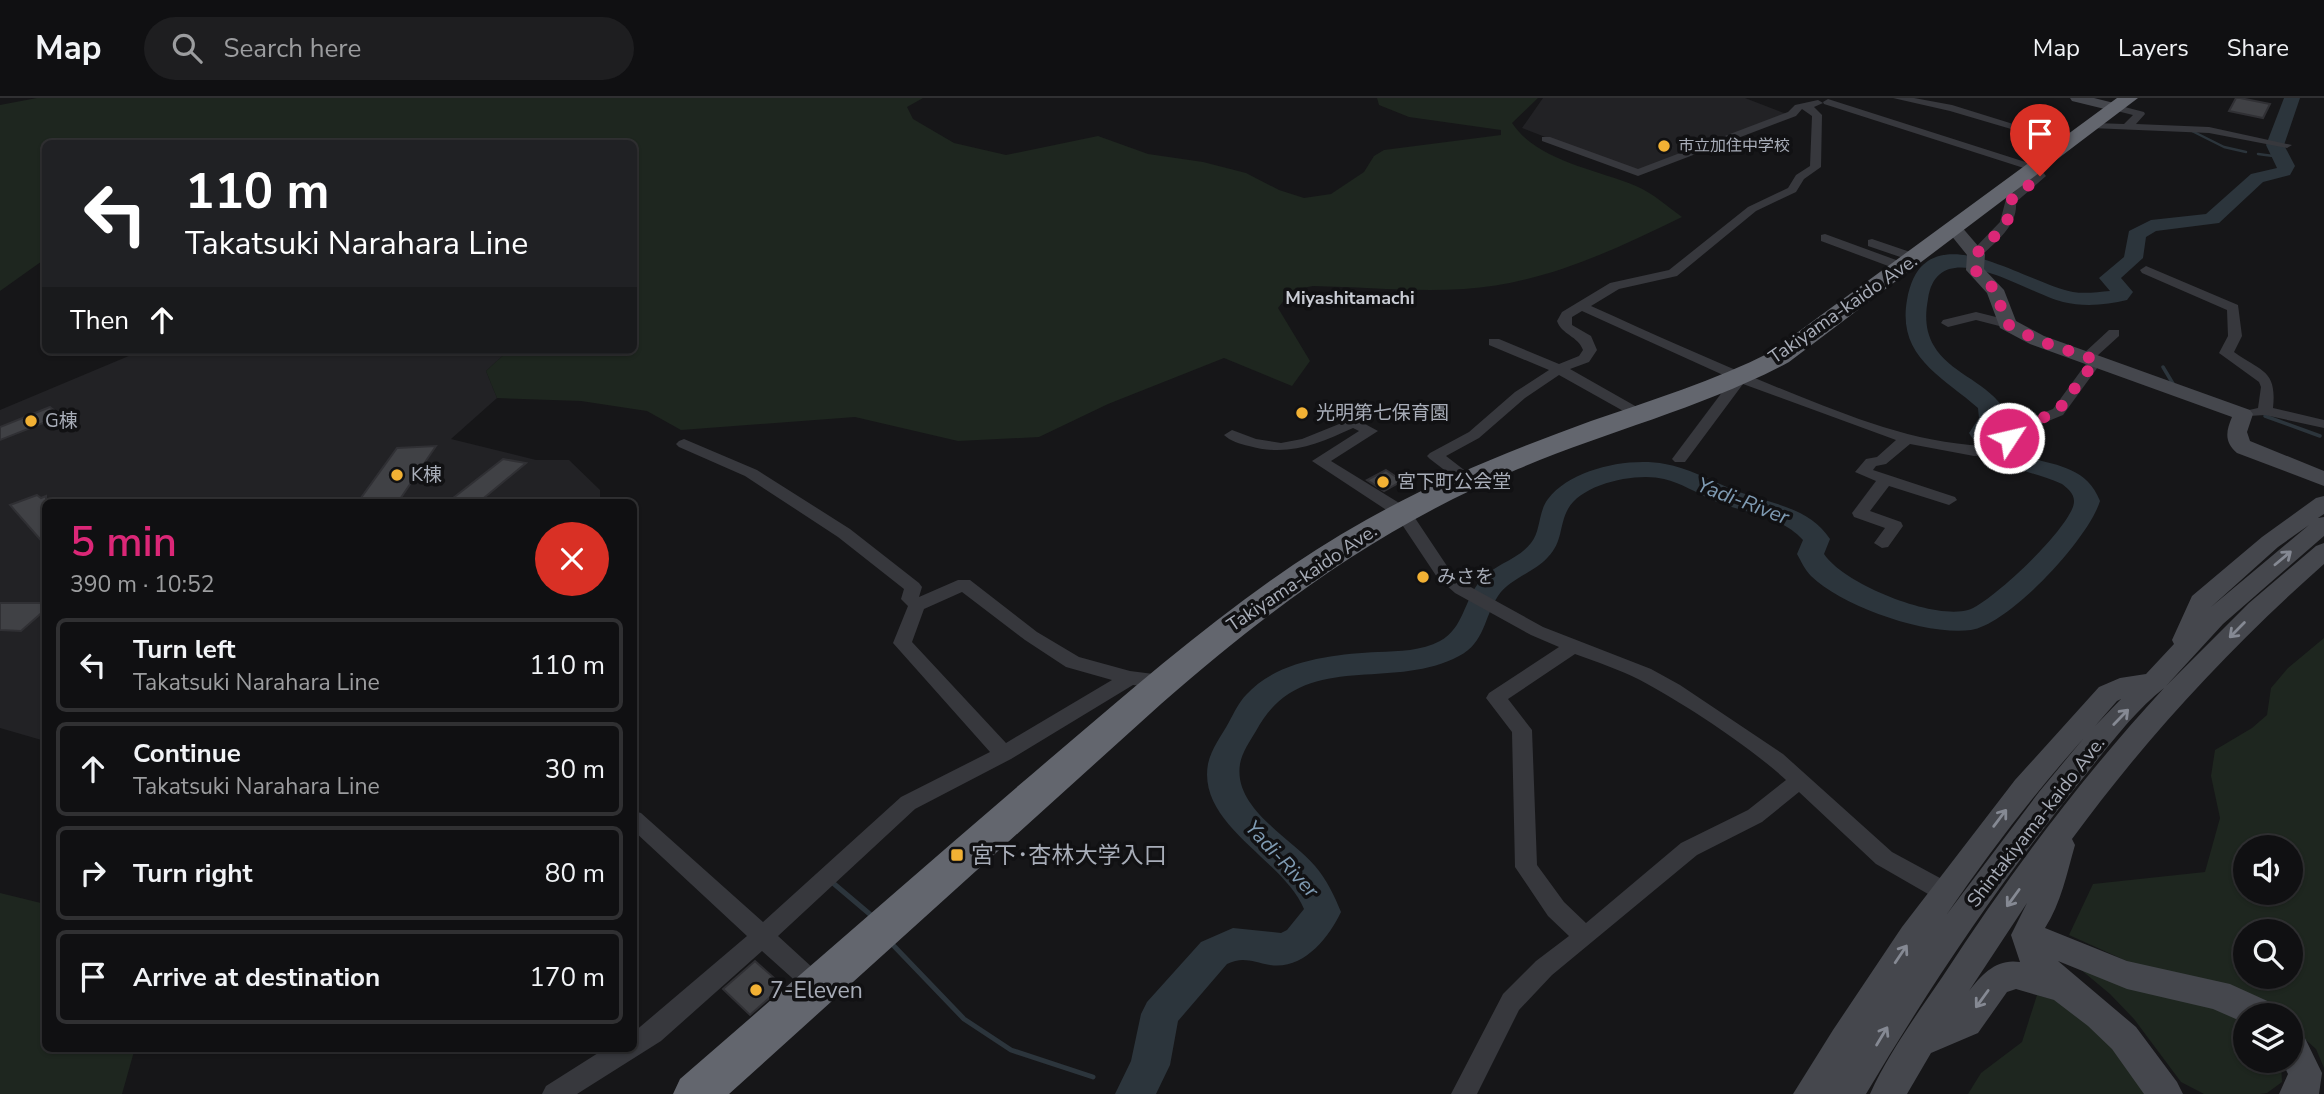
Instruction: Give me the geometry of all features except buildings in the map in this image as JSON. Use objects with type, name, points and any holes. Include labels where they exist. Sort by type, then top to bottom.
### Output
[{"type":"highway","name":"Takiyama-kaido Ave.","points":[[696,1094],[1162,681],[1256,606],[1306,571],[1466,479],[1740,378],[1780,357],[2034,169],[2117,115]]},
{"type":"main road","points":[[2077,98],[2117,115]]},
{"type":"main road","points":[[1954,229],[1995,290],[2011,326],[2037,340],[2254,413],[2236,432],[2240,444],[2324,480]]},
{"type":"main road","points":[[2179,653],[2201,602],[2270,542],[2324,503]]},
{"type":"main road","name":"Shintakiyama-kaido Ave.","points":[[1847,1094],[1898,1009],[2033,821],[2099,739],[2214,618],[2324,524]]},
{"type":"main road","name":"Shintakiyama-kaido Ave.","points":[[1888,1094],[1964,966],[2106,772],[2201,666],[2324,551]]},
{"type":"main road","points":[[1811,1094],[2022,790],[2108,694],[2120,688],[2156,681]]},
{"type":"main road","points":[[2068,821],[2040,910],[2029,927],[2027,936],[2031,953],[2063,987],[2094,1009],[2124,1037],[2165,1094]]},
{"type":"main road","points":[[2046,941],[2126,974],[2219,993],[2242,1003]]},
{"type":"main road","points":[[1919,1042],[1966,1021],[1995,982],[2007,976],[2016,975],[2063,987]]},
{"type":"main road","points":[[2297,1094],[2302,1090],[2305,1073],[2303,1069]]},
{"type":"street","points":[[1898,98],[1952,108],[2069,144]]},
{"type":"street","points":[[1546,139],[1638,173],[1792,114],[1799,107],[1833,100],[2034,169],[2040,176],[2010,201],[2012,209],[2008,220],[1975,260]]},
{"type":"street","points":[[1466,479],[1435,456],[1474,435],[1520,395],[1559,369],[1584,359],[1590,350],[1586,339],[1566,327],[1564,321],[1567,316],[1615,286],[1674,274],[1752,209],[1792,190],[1800,177],[1815,167],[1817,115],[1807,105]]},
{"type":"street","points":[[2117,115],[2286,144]]},
{"type":"street","points":[[1842,232],[1909,262]]},
{"type":"street","points":[[1825,238],[1909,262]]},
{"type":"street","points":[[2146,270],[2233,308],[2235,336],[2226,353],[2264,380],[2267,387],[2254,413],[2324,424]]},
{"type":"street","points":[[1581,306],[1740,378],[1861,423],[1908,438],[1966,451],[1998,452],[2012,430],[2057,412],[2092,358],[2114,333]]},
{"type":"street","points":[[1948,323],[1976,316],[2011,326]]},
{"type":"street","points":[[1494,342],[1559,369],[1639,414]]},
{"type":"street","points":[[1680,459],[1740,378]]},
{"type":"street","points":[[1233,435],[1253,444],[1283,449],[1354,422],[1370,431],[1320,461],[1403,513],[1411,529],[1450,581],[1472,597],[1537,631],[1644,674],[1673,690],[1776,759],[1884,858],[1950,894]]},
{"type":"street","points":[[1908,438],[1881,461],[1871,462],[1863,472],[1949,500]]},
{"type":"street","points":[[684,444],[751,474],[844,533],[914,587],[910,599],[917,605]]},
{"type":"street","points":[[1882,543],[1895,526],[1860,513],[1885,480]]},
{"type":"street","points":[[1004,754],[902,643],[917,605],[964,584],[1031,636],[1073,662],[1130,678],[1162,681]]},
{"type":"street","points":[[1572,647],[1496,698],[1522,730],[1526,867],[1556,909],[1586,937]]},
{"type":"street","points":[[637,1043],[652,1033],[818,888],[908,803],[1004,754],[1130,678]]},
{"type":"street","points":[[1464,1094],[1511,1002],[1544,968],[1586,937],[1689,849],[1755,816],[1800,780]]},
{"type":"street","points":[[637,822],[688,871],[764,934],[818,987]]},
{"type":"street","points":[[555,1094],[622,1052]]},
{"type":"shaded area","points":[[37,98],[923,98],[907,107],[913,119],[954,143],[1006,155],[1098,136],[1148,154],[1203,162],[1246,173],[1279,190],[1304,198],[1331,194],[1364,172],[1374,156],[1384,150],[1501,135],[1501,130],[1409,117],[1379,105],[1377,98],[1538,98],[1512,123],[1523,136],[1552,155],[1642,189],[1682,217],[1576,264],[1493,286],[1426,290],[1313,286],[1292,290],[1278,308],[1310,361],[1292,386],[1224,358],[1108,404],[1039,437],[958,441],[855,417],[681,430],[647,411],[581,401],[497,398],[486,371],[505,354],[637,354],[637,140],[42,140],[42,261],[0,291],[0,105]]},
{"type":"shaded area","points":[[1543,98],[1745,98],[1789,115],[1638,173],[1522,128]]},
{"type":"shaded area","points":[[133,354],[505,354],[486,371],[497,398],[451,439],[536,460],[569,460],[600,490],[600,499],[42,499],[42,740],[0,728],[0,410]]},
{"type":"shaded area","points":[[2324,638],[2324,1068],[2316,1049],[2303,1038],[2303,1003],[2243,1003],[2131,963],[2069,935],[2093,884],[2205,872],[2220,818],[2211,776],[2215,750],[2252,728],[2267,715],[2271,688],[2288,668]]},
{"type":"shaded area","points":[[0,893],[42,903],[42,1052],[134,1052],[122,1094],[0,1094]]},
{"type":"shaded area","points":[[2074,964],[2233,1011],[2233,1073],[2282,1073],[2282,1082],[2267,1093],[2204,1094],[2181,1082],[2134,1019],[2110,994]]},
{"type":"shaded area","points":[[2037,995],[2069,1004],[2108,1034],[2152,1094],[1968,1094],[1981,1073],[2022,1042]]},
{"type":"waterway","name":"Yadi-River","points":[[1135,1094],[1150,1065],[1160,1014],[1214,953],[1233,944],[1285,949],[1300,941],[1323,912],[1316,894],[1301,875],[1246,820],[1231,802],[1223,783],[1224,764],[1229,751],[1254,706],[1267,693],[1279,684],[1308,672],[1354,664],[1421,658],[1451,648],[1467,635],[1490,587],[1539,552],[1548,535],[1554,510],[1565,496],[1590,481],[1637,470],[1671,473],[1797,522],[1817,539],[1810,554],[1819,568],[1857,594],[1881,604],[1931,618],[1971,620],[1983,615],[2018,587],[2057,548],[2084,513],[2087,501],[2082,488],[2071,479],[2002,454],[1989,445],[1981,433],[1991,418],[1990,406],[1934,360],[1923,347],[1917,332],[1915,313],[1919,289],[1929,270],[1944,262],[1963,261],[1985,265],[2067,297],[2087,299],[2120,296],[2123,292],[2109,278],[2133,258],[2136,235],[2151,226],[2212,219],[2257,178],[2284,171],[2286,166],[2275,145],[2292,98]]},
{"type":"waterway","points":[[2192,131],[2224,147],[2246,152]]},
{"type":"waterway","points":[[2258,154],[2281,157]]},
{"type":"waterway","points":[[2163,367],[2175,387]]},
{"type":"waterway","points":[[2265,416],[2320,436]]},
{"type":"waterway","points":[[833,883],[872,916]]},
{"type":"waterway","points":[[892,944],[964,1019],[1011,1050],[1093,1077]]},
{"type":"place","name":"市立加住中学校","points":[[1664,146]]},
{"type":"place","name":"光明第七保育園","points":[[1302,413]]},
{"type":"place","name":"G棟","points":[[31,421]]},
{"type":"place","name":"K棟","points":[[397,475]]},
{"type":"place","name":"宮下町公会堂","points":[[1383,482]]},
{"type":"place","name":"みさを","points":[[1423,577]]},
{"type":"place","name":"宮下･杏林大学入口","points":[[957,855]]},
{"type":"place","name":"7-Eleven","points":[[756,990]]},
{"type":"district","name":"Miyashitamachi","points":[[1350,298]]},
{"type":"route","points":[[2009,438],[2012,430],[2057,412],[2096,360],[2037,340],[2007,324],[1995,290],[1974,267],[1976,254],[2008,220],[2012,209],[2010,201],[2040,176]]}]
